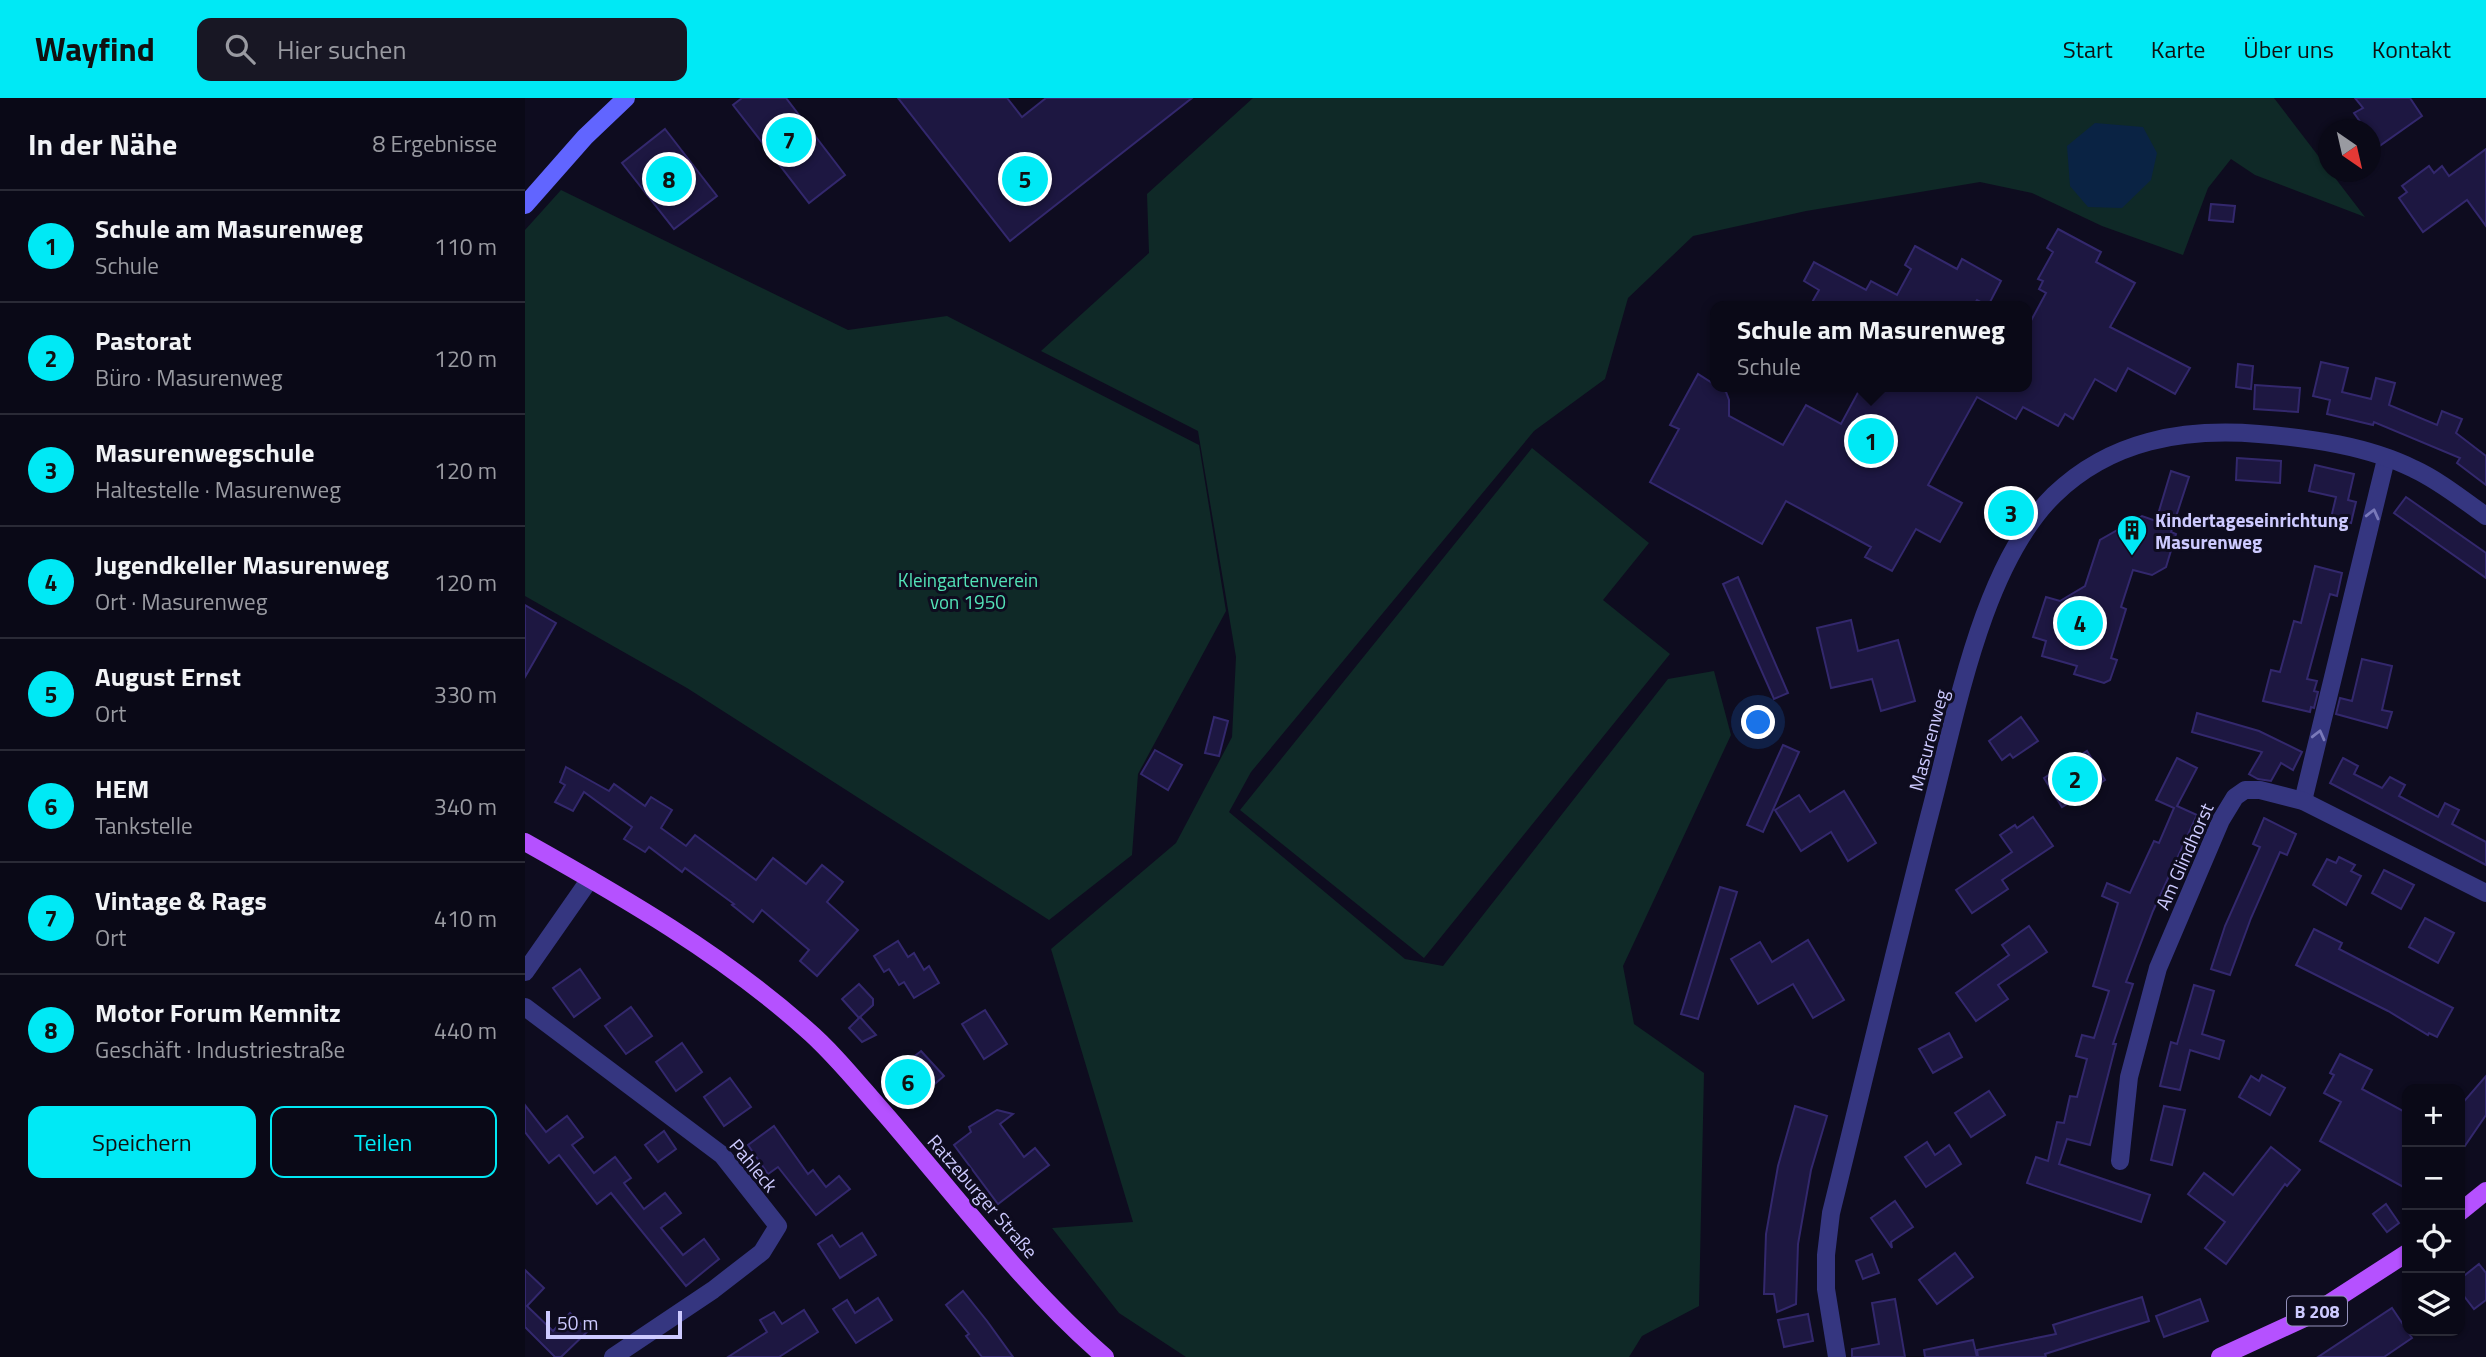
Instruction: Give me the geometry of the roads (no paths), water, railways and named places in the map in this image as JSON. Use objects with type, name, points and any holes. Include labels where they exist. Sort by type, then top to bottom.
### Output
[{"type":"main road","points":[[525,205],[585,137],[626,98]]},
{"type":"main road","name":"Ratzeburger Straße","points":[[525,842],[720,959],[807,1029],[1064,1321],[1105,1357]]},
{"type":"main road","points":[[2462,1210],[2486,1191]]},
{"type":"main road","name":"B 208","points":[[2220,1357],[2311,1315],[2402,1256]]},
{"type":"street","name":"Masurenweg","points":[[1837,1357],[1826,1289],[1826,1255],[1831,1213],[1905,910],[1967,673],[1987,611],[2021,536],[2052,497],[2080,473],[2136,444],[2173,435],[2203,433],[2246,433],[2301,438],[2348,447],[2414,468],[2486,516]]},
{"type":"street","points":[[2303,801],[2386,459]]},
{"type":"street","name":"Am Glindhorst","points":[[2120,1161],[2129,1077],[2158,968],[2221,820],[2235,797],[2245,790],[2260,790],[2303,801],[2486,893]]},
{"type":"street","points":[[525,972],[590,879]]},
{"type":"street","name":"Pahleck","points":[[525,1007],[722,1155],[778,1226],[762,1252],[713,1290],[613,1357]]},
{"type":"water","points":[[2095,123],[2143,127],[2157,153],[2151,180],[2122,208],[2088,207],[2070,186],[2067,146]]},
{"type":"place","name":"Vintage & Rags","points":[[789,140]]},
{"type":"place","name":"Motor Forum Kemnitz","points":[[669,179]]},
{"type":"place","name":"August Ernst","points":[[1025,179]]},
{"type":"place","name":"Schule am Masurenweg","points":[[1871,441]]},
{"type":"place","name":"Masurenwegschule","points":[[2011,513]]},
{"type":"place","name":"Kindertageseinrichtung Masurenweg","points":[[2132,557]]},
{"type":"place","name":"Jugendkeller Masurenweg","points":[[2080,623]]},
{"type":"place","name":"Pastorat","points":[[2075,779]]},
{"type":"place","name":"HEM","points":[[908,1082]]},
{"type":"park label","name":"Kleingartenverein von 1950","points":[[968,590]]}]
